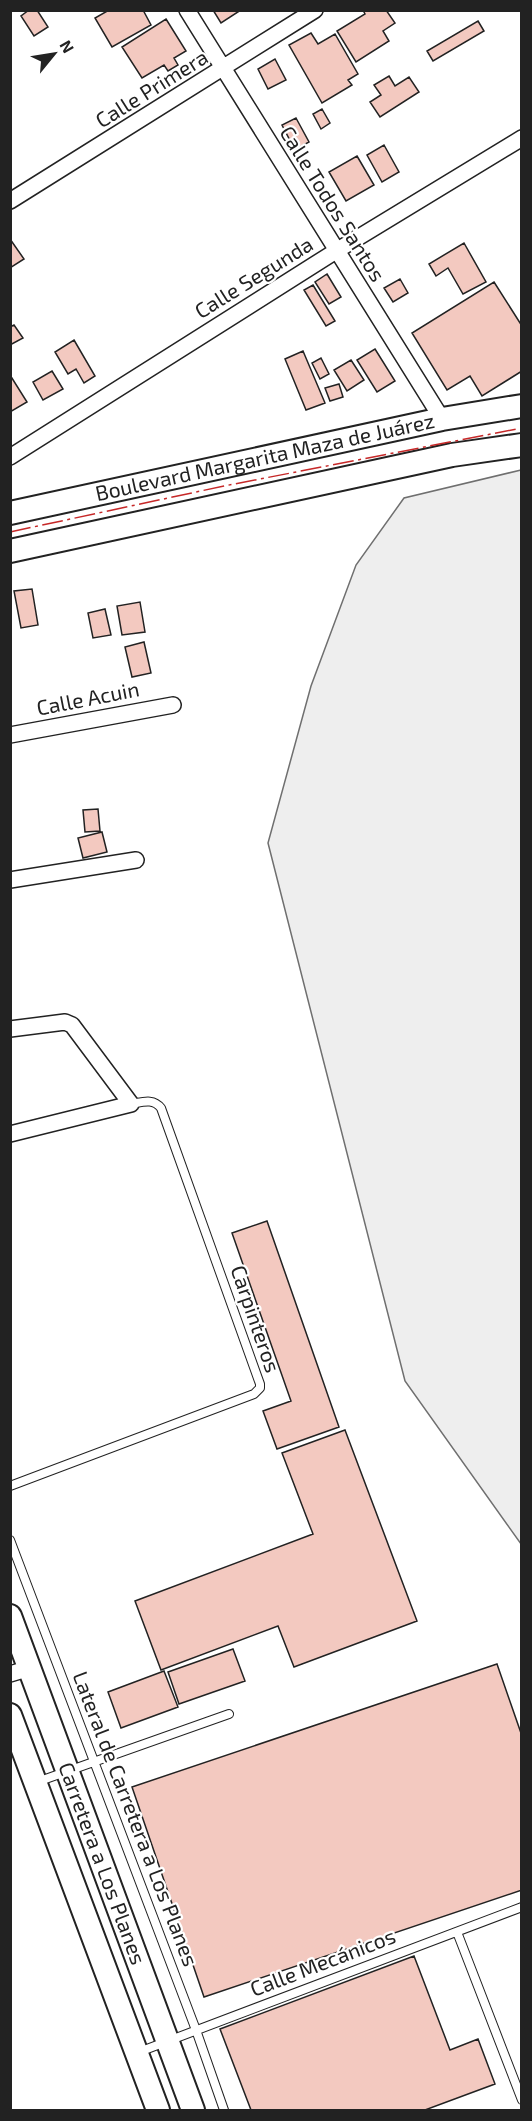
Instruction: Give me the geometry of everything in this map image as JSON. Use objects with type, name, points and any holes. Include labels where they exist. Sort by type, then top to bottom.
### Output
[{"type":"main road","name":"Boulevard Margarita Maza de Juárez","points":[[10,513],[515,404]]},
{"type":"main road","name":"Boulevard Margarita Maza de Juárez","points":[[10,551],[452,455],[522,446]]},
{"type":"main road","name":"Carretera a Los Planes","points":[[10,1616],[20,1671],[66,1771],[193,2110]]},
{"type":"main road","name":"Carretera a Los Planes","points":[[10,1715],[158,2110]]},
{"type":"street","name":"Calle Todos Santos","points":[[187,10],[442,419]]},
{"type":"street","name":"Calle Primera","points":[[10,201],[315,10]]},
{"type":"street","name":"Calle Segunda","points":[[10,456],[336,251],[522,138]]},
{"type":"street","name":"Calle Acuin","points":[[10,735],[173,705]]},
{"type":"street","points":[[10,880],[136,860]]},
{"type":"street","points":[[10,1029],[65,1022],[72,1025],[131,1104],[10,1134]]},
{"type":"lane","name":"Carpinteros","points":[[10,1486],[254,1394],[260,1388],[160,1108],[156,1102],[152,1101],[131,1104]]},
{"type":"lane","name":"Lateral de Carretera a Los Planes","points":[[10,1540],[196,2030],[224,2110]]},
{"type":"lane","points":[[35,1782],[229,1714]]},
{"type":"lane","name":"Calle Mecánicos","points":[[137,2052],[522,1907]]},
{"type":"lane","points":[[457,1932],[522,2100]]},
{"type":"shaded area","points":[[522,470],[521,1544],[405,1381],[268,843],[311,686],[356,565],[404,498]]},
{"type":"building","points":[[29,10],[37,10],[48,27],[34,36],[21,16]]},
{"type":"building","points":[[109,10],[143,10],[151,25],[112,47],[95,18]]},
{"type":"building","points":[[213,10],[241,10],[221,23]]},
{"type":"building","points":[[363,10],[386,10],[395,23],[383,31],[389,41],[356,62],[337,31],[365,14]]},
{"type":"building","points":[[166,19],[186,51],[174,58],[178,65],[168,71],[164,65],[142,78],[122,47]]},
{"type":"building","points":[[478,21],[484,31],[433,61],[427,51]]},
{"type":"building","points":[[311,33],[318,44],[335,34],[358,74],[348,80],[352,85],[322,103],[289,45]]},
{"type":"building","points":[[275,59],[286,80],[268,89],[258,69]]},
{"type":"building","points":[[389,76],[395,86],[409,77],[419,92],[380,117],[370,102],[381,95],[374,85]]},
{"type":"building","points":[[322,109],[330,123],[321,129],[313,114]]},
{"type":"building","points":[[296,118],[309,142],[295,150],[282,125]]},
{"type":"building","points":[[384,145],[399,172],[382,182],[367,155]]},
{"type":"building","points":[[357,156],[374,185],[346,201],[329,172]]},
{"type":"building","points":[[10,239],[24,259],[10,268]]},
{"type":"building","points":[[464,243],[486,282],[463,294],[448,268],[436,276],[429,264]]},
{"type":"building","points":[[327,274],[341,297],[329,304],[315,282]]},
{"type":"building","points":[[400,279],[408,293],[393,302],[384,288]]},
{"type":"building","points":[[494,282],[522,326],[522,371],[482,396],[470,376],[447,390],[412,333]]},
{"type":"building","points":[[313,285],[335,321],[326,326],[304,290]]},
{"type":"building","points":[[14,325],[23,338],[10,345],[10,327]]},
{"type":"building","points":[[74,340],[95,376],[84,383],[76,369],[68,374],[55,352]]},
{"type":"building","points":[[375,349],[395,381],[377,392],[357,360]]},
{"type":"building","points":[[303,351],[325,403],[306,410],[285,359]]},
{"type":"building","points":[[321,358],[329,374],[320,379],[312,363]]},
{"type":"building","points":[[351,360],[364,380],[347,391],[334,370]]},
{"type":"building","points":[[52,371],[63,389],[43,400],[33,382]]},
{"type":"building","points":[[10,375],[27,402],[10,412]]},
{"type":"building","points":[[339,384],[343,397],[330,401],[325,388]]},
{"type":"building","points":[[32,589],[38,625],[21,628],[14,591]]},
{"type":"building","points":[[140,602],[145,632],[122,635],[117,606]]},
{"type":"building","points":[[105,609],[111,635],[93,638],[88,613]]},
{"type":"building","points":[[144,642],[151,673],[132,677],[125,647]]},
{"type":"building","points":[[98,809],[100,831],[85,832],[83,810]]},
{"type":"building","points":[[102,832],[107,852],[83,858],[78,838]]},
{"type":"building","points":[[267,1221],[339,1427],[277,1449],[263,1411],[291,1401],[232,1233]]},
{"type":"building","points":[[345,1430],[417,1621],[294,1667],[278,1626],[161,1670],[135,1601],[313,1534],[282,1453]]},
{"type":"building","points":[[233,1649],[245,1681],[179,1704],[168,1672]]},
{"type":"building","points":[[497,1664],[522,1736],[522,1890],[204,1997],[132,1787]]},
{"type":"building","points":[[164,1671],[178,1707],[121,1728],[108,1692]]},
{"type":"building","points":[[414,1956],[450,2050],[478,2039],[495,2084],[425,2110],[251,2110],[220,2029]]},
{"type":"power","points":[[10,532],[224,486],[522,428]]}]
